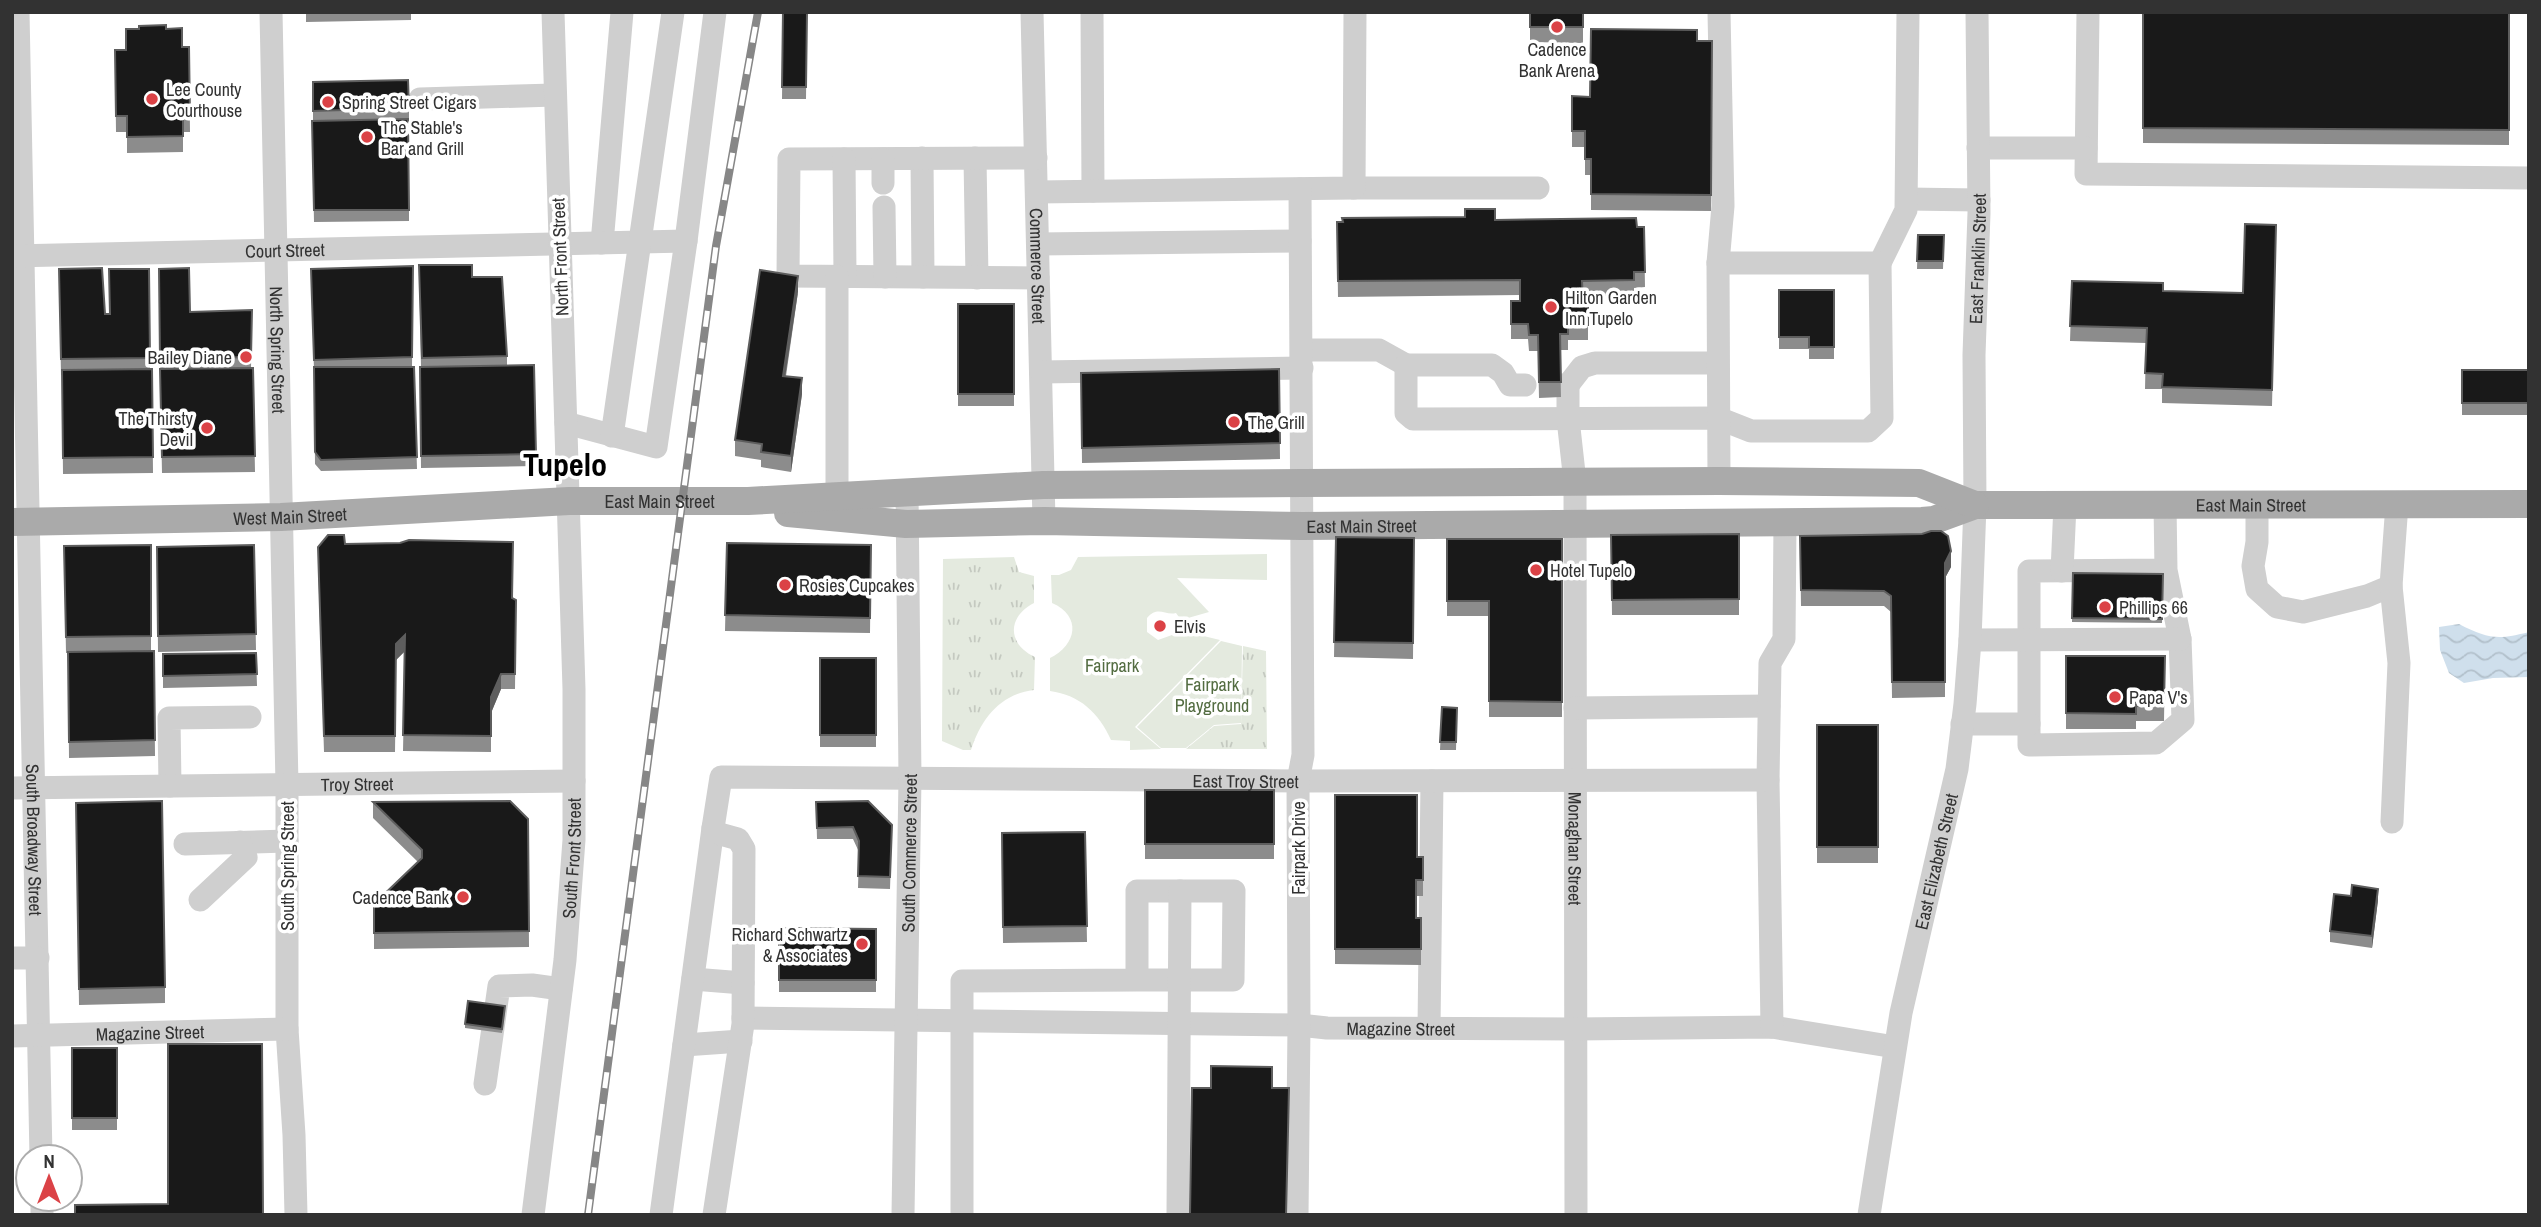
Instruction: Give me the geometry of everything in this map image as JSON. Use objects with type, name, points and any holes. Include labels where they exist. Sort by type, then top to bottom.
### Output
[{"type":"main road","name":"East Main Street","points":[[569,501],[748,501],[1043,485],[1719,481],[1919,483],[1975,505]]},
{"type":"main road","name":"West Main Street","points":[[21,522],[281,517],[569,501]]},
{"type":"main road","name":"East Main Street","points":[[748,501],[781,513],[906,524],[1044,521],[1302,526],[1934,520],[1975,505],[2529,504]]},
{"type":"street","name":"South Broadway Street","points":[[18,12],[23,788],[38,958],[41,1143]]},
{"type":"street","name":"North Spring Street","points":[[271,12],[281,517]]},
{"type":"street","name":"North Front Street","points":[[553,12],[569,501]]},
{"type":"street","points":[[602,243],[622,12]]},
{"type":"street","points":[[612,436],[673,12]]},
{"type":"street","points":[[566,423],[656,447],[715,12]]},
{"type":"street","name":"Commerce Street","points":[[1032,12],[1044,521]]},
{"type":"street","points":[[1092,12],[1093,191]]},
{"type":"street","points":[[1354,188],[1356,12]]},
{"type":"street","points":[[1719,12],[1723,205],[1718,262],[1719,481]]},
{"type":"street","points":[[1406,365],[1406,413],[1413,419],[1718,418],[1751,431],[1868,431],[1882,418],[1880,262],[1906,210],[1908,12]]},
{"type":"street","name":"East Franklin Street","points":[[1975,505],[1974,355],[1979,200],[1977,12]]},
{"type":"street","points":[[2088,12],[2086,174],[2529,178]]},
{"type":"street","points":[[420,99],[554,95]]},
{"type":"street","points":[[1978,148],[2086,149]]},
{"type":"street","points":[[922,158],[923,277]]},
{"type":"street","points":[[975,158],[977,278]]},
{"type":"street","points":[[1036,158],[789,159],[789,276],[1038,278]]},
{"type":"street","points":[[837,496],[844,159]]},
{"type":"street","points":[[883,159],[883,183]]},
{"type":"street","points":[[1037,191],[1538,188]]},
{"type":"street","name":"Fairpark Drive","points":[[1297,1215],[1298,781],[1303,755],[1300,189]]},
{"type":"street","points":[[1907,199],[1979,200]]},
{"type":"street","points":[[884,208],[885,277]]},
{"type":"street","name":"Court Street","points":[[18,256],[686,241]]},
{"type":"street","points":[[1038,244],[1300,241]]},
{"type":"street","points":[[1718,262],[1880,262]]},
{"type":"street","points":[[1041,372],[1302,359],[1379,350],[1406,365],[1492,365],[1518,385],[1511,419]]},
{"type":"street","name":"Monaghan Street","points":[[1576,1215],[1575,482],[1569,419],[1560,385],[1582,367],[1595,363],[1717,363]]},
{"type":"street","name":"South Commerce Street","points":[[903,1215],[910,778],[907,492]]},
{"type":"street","name":"South Front Street","points":[[533,1215],[572,883],[574,781],[569,501]]},
{"type":"street","points":[[2392,822],[2399,663],[2391,586],[2397,504]]},
{"type":"street","name":"East Elizabeth Street","points":[[1869,1215],[1895,1047],[1956,769],[1970,640],[1975,505]]},
{"type":"street","points":[[2062,570],[2065,505]]},
{"type":"street","points":[[2165,505],[2166,570],[2180,639],[2182,720],[2156,743],[2029,745],[2029,571],[2166,570]]},
{"type":"street","points":[[2258,505],[2253,566],[2257,589],[2277,607],[2303,612],[2367,596],[2391,586]]},
{"type":"street","name":"South Spring Street","points":[[281,517],[287,785],[287,1029],[296,1215]]},
{"type":"street","points":[[1772,1027],[1768,780],[1770,663],[1784,639],[1785,522]]},
{"type":"street","points":[[1970,640],[2180,639]]},
{"type":"street","points":[[1575,708],[1769,706]]},
{"type":"street","points":[[170,786],[169,718],[250,717]]},
{"type":"street","points":[[1962,724],[2029,724]]},
{"type":"street","name":"East Troy Street","points":[[713,828],[721,777],[1298,781],[1768,780]]},
{"type":"street","name":"Troy Street","points":[[23,788],[574,781]]},
{"type":"street","points":[[1429,1028],[1432,781]]},
{"type":"street","points":[[661,1215],[713,828]]},
{"type":"street","points":[[713,828],[720,834],[738,839],[744,849],[742,1030],[715,1215]]},
{"type":"street","points":[[185,844],[287,841]]},
{"type":"street","points":[[200,900],[246,857],[240,842]]},
{"type":"street","points":[[962,1215],[962,981],[1233,980],[1234,891],[1136,891],[1136,980]]},
{"type":"street","points":[[1178,1215],[1180,891]]},
{"type":"street","points":[[12,958],[38,958]]},
{"type":"street","points":[[693,979],[743,983]]},
{"type":"street","points":[[485,1084],[499,986],[532,985],[561,989]]},
{"type":"street","name":"Magazine Street","points":[[684,1045],[742,1030],[961,1022],[1576,1029],[1772,1027],[1895,1047]]},
{"type":"street","name":"Magazine Street","points":[[12,1036],[287,1029]]},
{"type":"green space","name":"Fairpark","points":[[1267,554],[1267,580],[1177,578],[1209,612],[1181,620],[1176,613],[1158,611],[1147,618],[1147,632],[1158,640],[1176,636],[1179,630],[1220,640],[1135,727],[1161,749],[1130,750],[1130,741],[1111,740],[1101,722],[1079,701],[1050,691],[1050,658],[1066,646],[1072,630],[1068,615],[1052,603],[1051,575],[1071,570],[1078,557]]},
{"type":"green space","points":[[1014,557],[1019,572],[1034,576],[1034,603],[1019,616],[1014,630],[1019,645],[1035,657],[1034,690],[1011,697],[993,710],[980,728],[971,750],[963,750],[942,741],[943,559]]},
{"type":"green space","name":"Fairpark Playground","points":[[1221,641],[1242,646],[1241,723],[1214,725],[1186,748],[1161,748],[1137,727]]},
{"type":"green space","points":[[1243,646],[1266,651],[1267,749],[1186,749],[1214,726],[1241,724]]},
{"type":"water","points":[[2459,624],[2493,637],[2529,632],[2529,677],[2493,678],[2464,683],[2449,673],[2440,650],[2439,627]]},
{"type":"building","points":[[783,12],[807,12],[806,87],[782,87]]},
{"type":"building","points":[[1530,12],[1583,12],[1583,27],[1530,27]]},
{"type":"building","points":[[2143,12],[2509,12],[2509,130],[2143,128]]},
{"type":"building","name":"Lee County Courthouse","points":[[166,25],[166,29],[182,28],[182,47],[189,47],[190,117],[183,117],[183,136],[127,137],[127,116],[116,116],[115,50],[126,50],[126,29]]},
{"type":"building","points":[[1591,29],[1697,30],[1697,41],[1712,41],[1711,195],[1591,194],[1591,159],[1585,159],[1585,131],[1572,131],[1572,96],[1590,97]]},
{"type":"building","points":[[408,80],[409,108],[313,111],[313,82]]},
{"type":"building","points":[[408,119],[409,210],[314,210],[312,121]]},
{"type":"building","name":"Hilton Garden Inn Tupelo","points":[[1465,209],[1495,209],[1495,220],[1636,218],[1637,227],[1644,227],[1645,272],[1634,272],[1634,280],[1582,281],[1583,302],[1588,302],[1588,325],[1568,325],[1568,334],[1560,334],[1561,382],[1539,382],[1538,335],[1529,335],[1528,324],[1511,324],[1511,301],[1520,301],[1520,280],[1338,281],[1337,222],[1343,222],[1342,218],[1465,217]]},
{"type":"building","points":[[2245,224],[2276,225],[2272,390],[2162,387],[2163,374],[2145,373],[2147,328],[2070,326],[2072,281],[2163,283],[2163,291],[2243,293]]},
{"type":"building","points":[[1918,235],[1944,235],[1943,261],[1917,261]]},
{"type":"building","points":[[419,265],[472,265],[472,277],[502,277],[507,356],[422,358]]},
{"type":"building","points":[[413,266],[412,357],[314,360],[311,269]]},
{"type":"building","points":[[102,268],[105,314],[110,314],[109,269],[149,269],[150,358],[61,359],[59,269]]},
{"type":"building","points":[[189,268],[190,312],[252,310],[251,357],[160,359],[159,269]]},
{"type":"building","points":[[760,270],[798,276],[783,376],[802,378],[791,456],[761,452],[762,444],[735,440]]},
{"type":"building","points":[[1779,290],[1834,290],[1834,347],[1809,347],[1809,337],[1779,337]]},
{"type":"building","points":[[958,304],[1014,304],[1014,394],[958,394]]},
{"type":"building","points":[[534,365],[536,454],[421,456],[420,367]]},
{"type":"building","points":[[314,367],[414,367],[417,457],[321,460],[315,452]]},
{"type":"building","name":"The Thirsty Devil","points":[[253,368],[255,456],[162,457],[160,369]]},
{"type":"building","points":[[152,369],[153,457],[63,458],[62,370]]},
{"type":"building","points":[[1279,369],[1280,443],[1082,448],[1081,373]]},
{"type":"building","points":[[2462,370],[2529,370],[2529,403],[2462,403]]},
{"type":"building","points":[[1941,531],[1948,536],[1951,551],[1945,563],[1945,682],[1892,682],[1891,596],[1884,591],[1801,590],[1800,536],[1922,534]]},
{"type":"building","points":[[1739,534],[1739,599],[1612,600],[1611,535]]},
{"type":"building","points":[[328,535],[344,535],[345,544],[400,543],[409,540],[513,542],[512,598],[516,600],[515,674],[501,674],[491,697],[491,736],[403,735],[405,635],[396,644],[395,736],[324,736],[318,547]]},
{"type":"building","points":[[1336,537],[1414,538],[1413,643],[1334,642]]},
{"type":"building","points":[[1447,539],[1562,539],[1562,702],[1489,701],[1489,601],[1447,601]]},
{"type":"building","points":[[727,543],[871,545],[870,618],[725,615]]},
{"type":"building","points":[[151,545],[151,636],[66,637],[64,546]]},
{"type":"building","points":[[254,545],[256,634],[158,636],[157,547]]},
{"type":"building","points":[[2073,573],[2163,574],[2162,619],[2072,618]]},
{"type":"building","points":[[154,651],[155,740],[69,742],[68,652]]},
{"type":"building","points":[[256,653],[257,674],[163,676],[163,654]]},
{"type":"building","name":"Papa V's","points":[[2066,656],[2165,656],[2164,706],[2136,706],[2136,714],[2066,713]]},
{"type":"building","points":[[820,658],[876,658],[876,735],[820,735]]},
{"type":"building","points":[[1442,707],[1457,708],[1456,742],[1440,742]]},
{"type":"building","points":[[1817,725],[1878,725],[1878,847],[1817,847]]},
{"type":"building","points":[[1145,790],[1274,790],[1274,844],[1145,844]]},
{"type":"building","points":[[1335,795],[1417,795],[1417,857],[1423,857],[1423,880],[1416,880],[1416,918],[1421,918],[1421,949],[1335,949]]},
{"type":"building","points":[[162,801],[165,987],[79,989],[76,803]]},
{"type":"building","name":"Cadence Bank","points":[[510,801],[528,819],[529,931],[374,933],[374,904],[422,858],[422,850],[373,802]]},
{"type":"building","points":[[868,801],[892,825],[890,877],[858,876],[859,841],[853,827],[817,828],[816,802]]},
{"type":"building","points":[[1085,832],[1087,926],[1003,927],[1002,833]]},
{"type":"building","points":[[2352,885],[2378,889],[2372,936],[2330,931],[2334,894],[2351,896]]},
{"type":"building","points":[[779,928],[876,929],[876,980],[779,980]]},
{"type":"building","points":[[468,1001],[505,1006],[502,1029],[465,1024]]},
{"type":"building","points":[[168,1044],[262,1044],[263,1215],[75,1215],[84,1213],[84,1205],[168,1204]]},
{"type":"building","points":[[72,1048],[117,1048],[117,1118],[72,1118]]},
{"type":"building","points":[[1211,1066],[1272,1067],[1272,1088],[1289,1088],[1286,1215],[1190,1215],[1192,1088],[1211,1088]]},
{"type":"railway","points":[[588,1215],[716,246],[758,12]]},
{"type":"place","name":"Cadence Bank Arena","points":[[1557,27]]},
{"type":"place","name":"Lee County Courthouse","points":[[152,99]]},
{"type":"place","name":"Spring Street Cigars","points":[[328,102]]},
{"type":"place","name":"The Stable's Bar and Grill","points":[[367,137]]},
{"type":"place","name":"Hilton Garden Inn Tupelo","points":[[1551,307]]},
{"type":"place","name":"Bailey Diane","points":[[246,357]]},
{"type":"place","name":"The Grill","points":[[1234,422]]},
{"type":"place","name":"The Thirsty Devil","points":[[207,428]]},
{"type":"place","name":"Hotel Tupelo","points":[[1536,570]]},
{"type":"place","name":"Rosies Cupcakes","points":[[785,585]]},
{"type":"place","name":"Phillips 66","points":[[2105,607]]},
{"type":"place","name":"Elvis","points":[[1160,626]]},
{"type":"place","name":"Papa V's","points":[[2115,697]]},
{"type":"place","name":"Cadence Bank","points":[[463,897]]},
{"type":"place","name":"Richard Schwartz & Associates","points":[[862,944]]},
{"type":"district","name":"Tupelo","points":[[565,464]]}]
